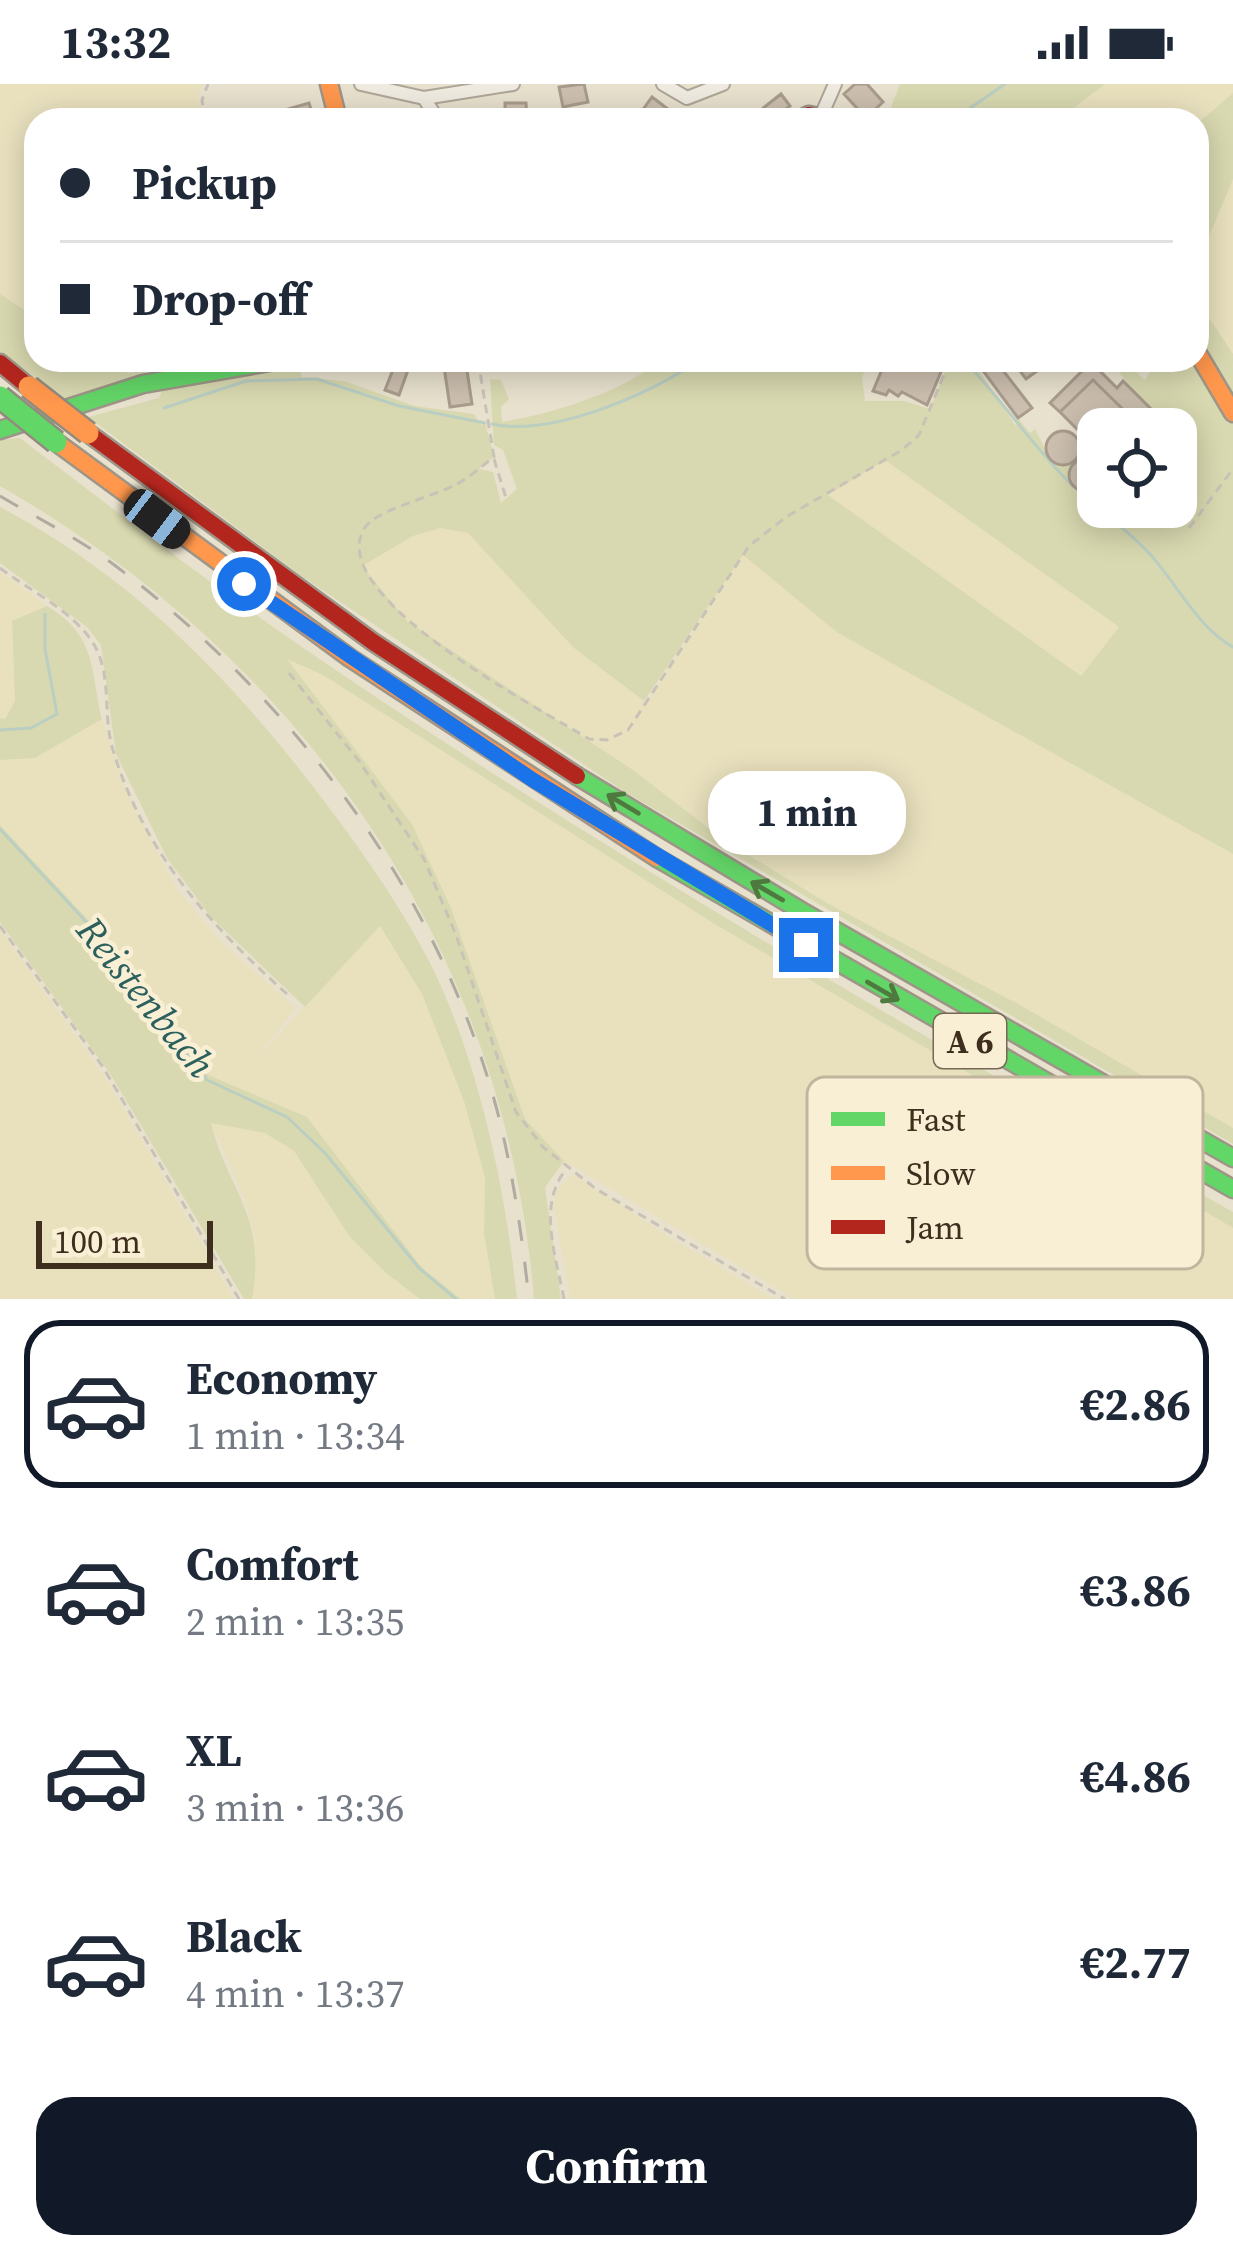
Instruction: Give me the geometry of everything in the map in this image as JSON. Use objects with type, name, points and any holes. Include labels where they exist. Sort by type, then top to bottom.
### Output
[{"type":"main road","name":"A 6","points":[[0,363],[88,434],[327,610],[548,758],[1090,1077]]},
{"type":"main road","points":[[0,430],[143,384],[212,372]]},
{"type":"main road","points":[[1209,372],[1233,413]]},
{"type":"main road","name":"A 6","points":[[0,397],[330,646],[533,780],[1034,1077]]},
{"type":"main road","name":"A 6","points":[[1203,1141],[1233,1158]]},
{"type":"main road","name":"A 6","points":[[1203,1172],[1233,1189]]},
{"type":"street","points":[[361,84],[424,98],[513,84]]},
{"type":"street","points":[[663,84],[687,98],[723,84]]},
{"type":"street","points":[[424,98],[430,108]]},
{"type":"path","points":[[480,372],[506,498]]},
{"type":"path","points":[[494,457],[460,483],[369,522],[359,541],[361,565],[408,622],[589,739],[607,740],[628,730],[748,546],[919,435],[945,372]]},
{"type":"path","points":[[1197,517],[1233,469]]},
{"type":"path","points":[[0,568],[91,638],[104,675],[113,751],[163,854],[191,902],[287,994]]},
{"type":"path","points":[[289,673],[359,761],[424,859],[456,935],[516,1112],[566,1170],[785,1299]]},
{"type":"path","points":[[0,926],[103,1067],[239,1299]]},
{"type":"path","points":[[564,1299],[551,1209],[552,1191],[566,1170]]},
{"type":"shaded area","points":[[0,84],[203,84],[200,108],[24,108],[24,310],[0,294]]},
{"type":"shaded area","points":[[1105,84],[1233,84],[1233,93],[1209,114],[1209,108],[1074,108]]},
{"type":"shaded area","points":[[1233,179],[1233,354],[1209,318],[1209,236]]},
{"type":"shaded area","points":[[886,460],[1120,628],[1080,676],[827,494]]},
{"type":"shaded area","points":[[440,528],[468,533],[574,648],[646,703],[743,554],[838,633],[1233,854],[1233,1128],[1203,1111],[1203,1077],[1145,1077],[827,903],[724,840],[633,770],[408,622],[361,565],[413,536]]},
{"type":"shaded area","points":[[0,571],[47,606],[12,621],[15,701],[4,719],[0,718]]},
{"type":"shaded area","points":[[285,658],[323,675],[713,923],[976,1077],[807,1077],[807,1269],[1203,1269],[1203,1210],[1233,1228],[1233,1299],[794,1299],[564,1161],[525,1119],[451,908],[412,824]]},
{"type":"shaded area","points":[[102,719],[131,803],[177,889],[220,941],[296,1008],[253,1062],[379,925],[422,994],[464,1101],[485,1178],[484,1233],[495,1299],[461,1299],[422,1268],[307,1117],[208,1075],[118,952],[0,825],[0,760],[35,758]]},
{"type":"shaded area","points":[[0,930],[106,1078],[234,1299],[0,1299]]},
{"type":"shaded area","points":[[210,1122],[265,1133],[294,1151],[386,1273],[420,1299],[252,1299],[254,1233],[244,1198]]},
{"type":"shaded area","points":[[573,1174],[775,1299],[570,1299],[554,1206],[557,1190]]},
{"type":"green space","points":[[900,84],[1105,84],[1074,108],[891,108]]},
{"type":"green space","points":[[1233,93],[1233,179],[1209,236],[1209,114]]},
{"type":"green space","points":[[0,294],[24,310],[24,369],[0,352]]},
{"type":"green space","points":[[1209,318],[1233,354],[1233,854],[838,633],[743,555],[644,701],[574,648],[468,533],[440,528],[413,536],[362,566],[408,622],[633,770],[724,840],[827,903],[1145,1077],[1117,1077],[625,792],[300,575],[88,417],[159,398],[164,386],[236,372],[301,372],[302,377],[344,381],[414,406],[474,414],[481,425],[485,423],[494,457],[479,469],[493,472],[501,503],[517,489],[503,450],[494,445],[490,379],[501,380],[509,399],[501,407],[502,422],[586,400],[645,372],[864,372],[865,401],[904,401],[930,409],[945,372],[980,372],[1016,426],[1018,418],[1030,433],[1035,429],[1051,460],[1067,464],[1077,459],[1077,528],[1197,528],[1197,408],[1149,408],[1119,372],[1136,372],[1145,380],[1150,372],[1209,372]],"holes":[[[885,460],[1119,627],[1081,676],[828,495]]]},
{"type":"green space","points":[[28,372],[168,372],[66,399]]},
{"type":"green space","points":[[20,438],[296,643],[525,794],[758,938],[997,1077],[976,1077],[713,923],[323,675],[287,659],[412,824],[451,908],[525,1119],[564,1161],[545,1187],[561,1299],[534,1299],[515,1170],[481,1048],[432,933],[370,826],[294,727],[207,637],[109,556],[0,486],[0,440]]},
{"type":"green space","points":[[0,507],[49,535],[139,601],[220,677],[293,761],[385,887],[435,973],[466,1050],[498,1175],[517,1299],[495,1299],[484,1233],[485,1178],[464,1101],[422,994],[380,926],[305,1007],[211,917],[167,858],[116,754],[101,645],[87,627],[0,563]]},
{"type":"green space","points":[[47,606],[84,642],[102,719],[35,758],[0,760],[0,718],[5,719],[15,701],[12,621]]},
{"type":"green space","points":[[0,825],[118,952],[208,1075],[307,1117],[422,1268],[461,1299],[420,1299],[386,1273],[350,1237],[294,1151],[265,1133],[211,1123],[254,1245],[252,1299],[244,1299],[111,1075],[0,922]]},
{"type":"green space","points":[[1203,1111],[1233,1128],[1233,1144],[1203,1127]]},
{"type":"green space","points":[[1203,1195],[1233,1212],[1233,1228],[1203,1210]]},
{"type":"building","points":[[584,84],[588,102],[563,107],[559,87]]},
{"type":"building","points":[[855,84],[867,84],[883,102],[877,108],[857,108],[844,94]]},
{"type":"building","points":[[781,94],[790,106],[787,108],[763,108]]},
{"type":"building","points":[[652,97],[666,108],[644,108]]},
{"type":"building","points":[[505,103],[526,103],[526,108],[505,108]]},
{"type":"building","points":[[392,372],[407,372],[399,395],[385,390]]},
{"type":"building","points":[[445,372],[467,372],[472,404],[450,407]]},
{"type":"building","points":[[881,372],[941,372],[927,405],[902,392],[898,396],[889,390],[886,395],[873,391]]},
{"type":"building","points":[[984,372],[1004,372],[1032,408],[1018,418]]},
{"type":"building","points":[[1081,372],[1101,372],[1117,388],[1123,381],[1150,408],[1122,408],[1093,380],[1060,412],[1050,403]]},
{"type":"building","points":[[1093,380],[1122,408],[1077,408],[1077,429],[1060,412]]},
{"type":"building","points":[[1063,431],[1075,436],[1075,460],[1063,465],[1051,460],[1046,448],[1051,436]]},
{"type":"building","points":[[1077,462],[1077,488],[1069,475]]},
{"type":"waterway","points":[[970,108],[1005,84]]},
{"type":"waterway","points":[[492,424],[543,424],[600,410],[679,372]]},
{"type":"waterway","points":[[975,372],[1066,479],[1139,543],[1198,616],[1233,647]]},
{"type":"waterway","points":[[164,408],[246,381],[317,379],[399,406],[485,423]]},
{"type":"waterway","points":[[0,730],[31,728],[57,714],[45,649],[45,614]]},
{"type":"waterway","name":"Reistenbach","points":[[0,829],[116,954],[207,1080],[287,1117],[325,1153],[419,1268],[456,1299]]},
{"type":"railway","points":[[0,496],[103,557],[182,620],[300,740],[352,807],[438,952],[471,1030],[508,1157],[529,1299]]},
{"type":"traffic: fast","points":[[0,430],[143,384],[212,372]]},
{"type":"traffic: fast","points":[[0,397],[56,442]]},
{"type":"traffic: fast","points":[[577,776],[1091,1077]]},
{"type":"traffic: fast","points":[[657,858],[1038,1077]]},
{"type":"traffic: fast","points":[[1203,1141],[1233,1158]]},
{"type":"traffic: fast","points":[[1203,1172],[1233,1189]]},
{"type":"traffic: slow","points":[[329,84],[335,108]]},
{"type":"traffic: slow","points":[[1209,372],[1233,413]]},
{"type":"traffic: slow","points":[[29,387],[88,433]]},
{"type":"traffic: slow","points":[[56,442],[350,658],[657,858]]},
{"type":"traffic: jam","points":[[0,363],[29,387]]},
{"type":"traffic: jam","points":[[88,433],[373,642],[577,776]]},
{"type":"route","points":[[244,584],[533,780],[806,945]]}]
